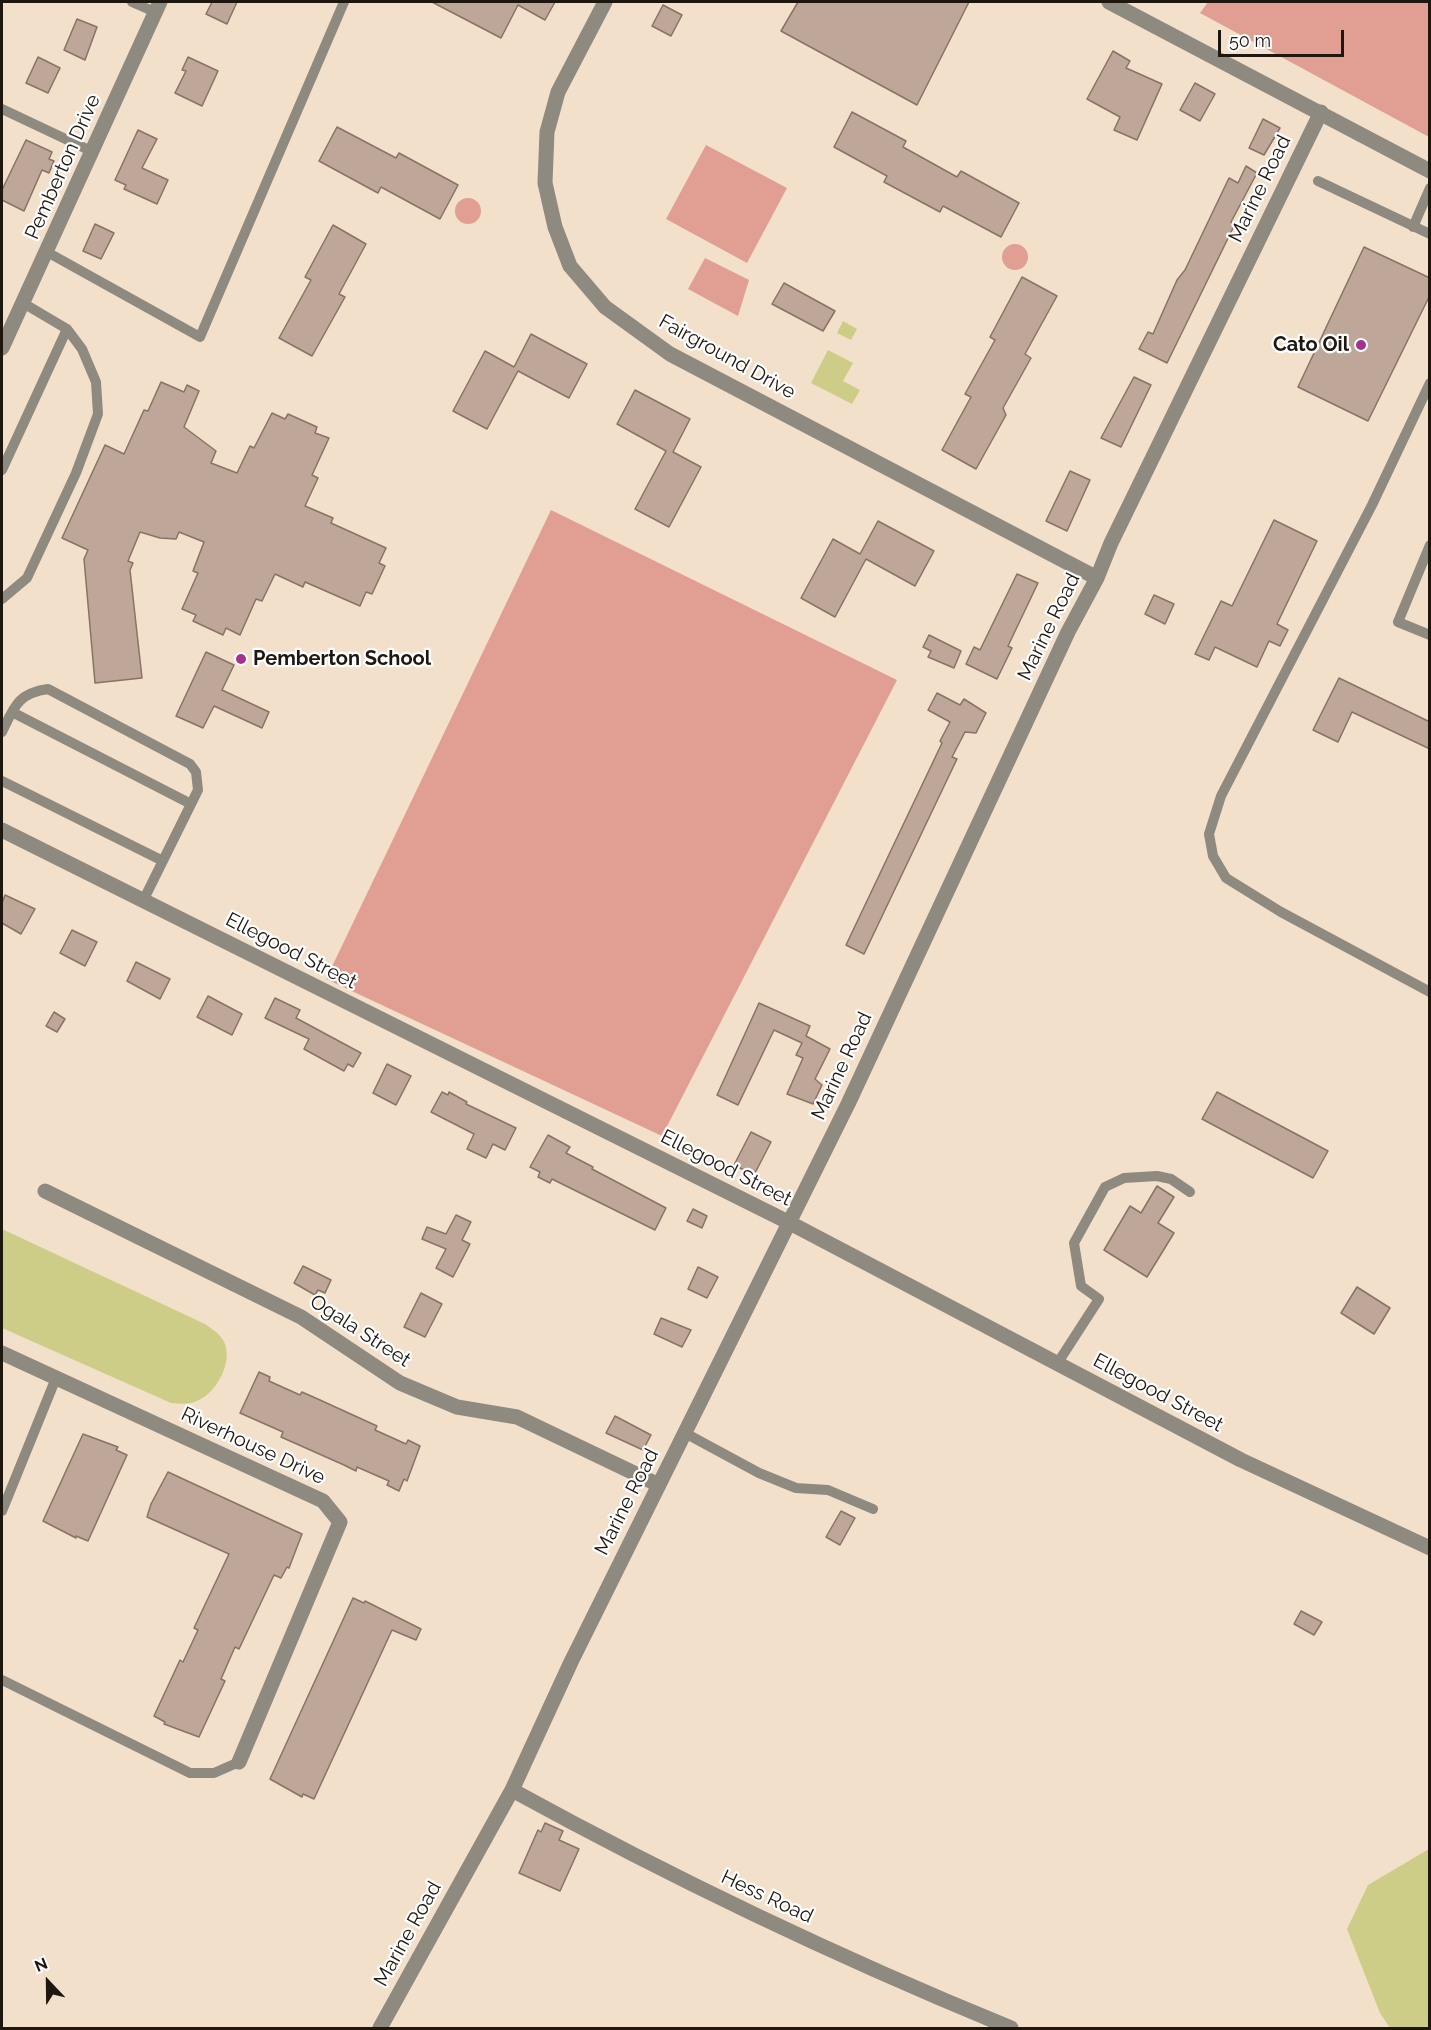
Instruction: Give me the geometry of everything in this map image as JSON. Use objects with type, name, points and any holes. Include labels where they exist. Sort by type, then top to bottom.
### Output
[{"type":"street","name":"Fairground Drive","points":[[605,2],[558,92],[547,132],[544,183],[555,226],[570,266],[605,307],[670,354],[1097,578]]},
{"type":"street","points":[[1109,2],[1430,171]]},
{"type":"street","name":"Pemberton Drive","points":[[2,348],[158,7]]},
{"type":"street","name":"Marine Road","points":[[380,2028],[512,1790],[570,1662],[790,1223],[1068,632],[1097,578],[1111,543],[1321,112]]},
{"type":"street","name":"Ellegood Street","points":[[2,830],[790,1223],[1241,1460],[1430,1548]]},
{"type":"street","name":"Ogala Street","points":[[45,1191],[300,1317],[399,1383],[457,1407],[517,1417],[659,1485]]},
{"type":"street","name":"Riverhouse Drive","points":[[2,1353],[322,1501],[332,1509],[340,1522],[239,1762]]},
{"type":"street","name":"Hess Road","points":[[512,1790],[618,1848],[750,1913],[1011,2028]]},
{"type":"lane","points":[[132,2],[158,7]]},
{"type":"lane","points":[[47,252],[200,337],[344,2]]},
{"type":"lane","points":[[2,109],[93,152]]},
{"type":"lane","points":[[1318,181],[1430,234]]},
{"type":"lane","points":[[1413,226],[1430,188]]},
{"type":"lane","points":[[2,599],[27,578],[76,473],[98,414],[96,382],[82,349],[67,329],[23,303]]},
{"type":"lane","points":[[2,470],[67,329]]},
{"type":"lane","points":[[1430,383],[1372,505],[1221,796],[1209,834],[1213,856],[1226,878],[1281,912],[1430,992]]},
{"type":"lane","points":[[1430,545],[1398,622],[1430,635]]},
{"type":"lane","points":[[2,732],[17,702],[26,695],[48,689],[180,756],[196,772],[198,790],[143,901]]},
{"type":"lane","points":[[12,712],[191,804]]},
{"type":"lane","points":[[2,781],[163,861]]},
{"type":"lane","points":[[1058,1364],[1099,1299],[1081,1286],[1074,1243],[1105,1187],[1138,1175],[1157,1176],[1171,1179],[1190,1192]]},
{"type":"lane","points":[[2,1511],[56,1378]]},
{"type":"lane","points":[[685,1433],[768,1477],[796,1488],[828,1490],[873,1509]]},
{"type":"lane","points":[[2,1680],[190,1773],[214,1773],[239,1762]]},
{"type":"shaded area","points":[[1208,2],[1429,2],[1429,137],[1200,13]]},
{"type":"shaded area","points":[[706,145],[787,188],[747,263],[666,219]]},
{"type":"shaded area","points":[[468,198],[477,202],[481,211],[477,220],[468,224],[459,220],[455,211],[459,202]]},
{"type":"shaded area","points":[[1015,244],[1024,248],[1028,257],[1024,266],[1015,270],[1006,266],[1002,257],[1006,248]]},
{"type":"shaded area","points":[[705,258],[749,280],[738,316],[688,289]]},
{"type":"shaded area","points":[[843,321],[857,329],[851,340],[837,333]]},
{"type":"shaded area","points":[[828,350],[853,363],[843,381],[860,390],[852,404],[811,383]]},
{"type":"shaded area","points":[[551,510],[897,680],[662,1136],[326,979]]},
{"type":"shaded area","points":[[2,1229],[205,1324],[215,1331],[225,1344],[227,1352],[219,1381],[213,1389],[196,1402],[171,1403],[2,1328]]},
{"type":"shaded area","points":[[1429,1849],[1429,2028],[1390,2028],[1380,2013],[1347,1929],[1368,1885]]},
{"type":"building","points":[[212,2],[237,2],[227,24],[206,14]]},
{"type":"building","points":[[432,2],[555,2],[545,20],[518,5],[501,38]]},
{"type":"building","points":[[798,2],[969,2],[917,105],[781,31]]},
{"type":"building","points":[[663,5],[682,15],[671,36],[652,26]]},
{"type":"building","points":[[77,19],[97,27],[85,60],[64,50]]},
{"type":"building","points":[[1113,51],[1130,61],[1126,68],[1162,84],[1137,140],[1114,130],[1120,117],[1087,99]]},
{"type":"building","points":[[38,57],[60,68],[48,93],[26,83]]},
{"type":"building","points":[[188,57],[218,71],[202,106],[175,93],[186,71],[182,70]]},
{"type":"building","points":[[1195,83],[1215,94],[1200,121],[1180,110]]},
{"type":"building","points":[[852,112],[906,141],[903,147],[957,177],[961,171],[1019,203],[1001,237],[943,206],[940,212],[884,182],[887,176],[834,147]]},
{"type":"building","points":[[1263,119],[1280,128],[1264,155],[1249,148]]},
{"type":"building","points":[[337,127],[396,158],[399,153],[458,185],[440,219],[381,187],[378,193],[319,161]]},
{"type":"building","points":[[138,130],[157,139],[142,168],[168,180],[157,204],[124,189],[126,185],[115,180]]},
{"type":"building","points":[[26,140],[52,152],[49,159],[54,161],[49,173],[42,170],[24,211],[2,200],[2,190]]},
{"type":"building","points":[[1246,166],[1257,173],[1231,222],[1235,224],[1167,363],[1139,349],[1148,332],[1153,334],[1177,280],[1185,270],[1229,178],[1238,183]]},
{"type":"building","points":[[95,224],[114,233],[101,259],[83,251]]},
{"type":"building","points":[[333,225],[366,244],[339,294],[345,297],[312,356],[279,338],[311,280],[305,277]]},
{"type":"building","name":"Cato Oil","points":[[1364,247],[1430,278],[1430,295],[1368,421],[1298,387]]},
{"type":"building","points":[[1022,277],[1057,296],[1025,354],[1031,358],[1003,408],[1006,415],[976,469],[942,450],[971,397],[965,394],[995,340],[990,337]]},
{"type":"building","points":[[784,283],[835,311],[823,331],[772,304]]},
{"type":"building","points":[[531,334],[587,364],[569,398],[518,371],[487,429],[453,411],[485,351],[514,367]]},
{"type":"building","points":[[1134,377],[1151,385],[1121,447],[1101,438]]},
{"type":"building","points":[[161,382],[184,392],[187,385],[199,391],[184,427],[216,451],[211,463],[237,473],[250,446],[254,448],[272,413],[285,419],[288,414],[317,427],[315,433],[329,438],[312,475],[318,478],[305,506],[333,518],[331,523],[386,548],[379,563],[385,566],[372,594],[366,592],[360,606],[305,582],[303,587],[275,574],[262,601],[256,599],[240,635],[226,628],[223,635],[193,621],[196,615],[182,609],[198,573],[193,571],[204,542],[179,532],[176,539],[160,538],[140,532],[128,561],[133,563],[130,570],[142,678],[95,683],[84,559],[88,550],[62,538],[105,445],[124,454],[144,410],[148,411]]},
{"type":"building","points":[[635,390],[690,419],[673,452],[701,467],[669,527],[635,509],[666,451],[617,424]]},
{"type":"building","points":[[1070,471],[1090,480],[1067,531],[1046,521]]},
{"type":"building","points":[[1274,520],[1317,541],[1277,624],[1288,630],[1280,646],[1269,641],[1257,667],[1215,647],[1209,660],[1195,654],[1221,601],[1232,606]]},
{"type":"building","points":[[878,521],[934,551],[915,586],[866,559],[835,617],[801,598],[833,539],[860,554]]},
{"type":"building","points":[[1017,574],[1038,583],[1008,646],[1012,648],[997,679],[966,664],[974,647],[980,650]]},
{"type":"building","points":[[1154,595],[1174,604],[1165,624],[1145,614]]},
{"type":"building","points":[[929,635],[961,651],[954,668],[928,657],[931,651],[923,647]]},
{"type":"building","points":[[206,652],[234,665],[222,690],[269,712],[262,728],[214,706],[203,728],[176,716]]},
{"type":"building","points":[[1339,678],[1430,722],[1430,749],[1352,712],[1338,742],[1313,730]]},
{"type":"building","points":[[937,693],[960,705],[964,699],[986,713],[976,733],[965,732],[952,757],[957,759],[864,954],[846,945],[950,722],[928,710]]},
{"type":"building","points":[[5,895],[35,909],[21,934],[2,923],[2,903]]},
{"type":"building","points":[[72,930],[97,942],[85,966],[60,953]]},
{"type":"building","points":[[136,962],[170,979],[160,999],[127,981]]},
{"type":"building","points":[[208,996],[242,1014],[232,1035],[197,1017]]},
{"type":"building","points":[[275,998],[300,1010],[296,1018],[361,1053],[353,1067],[348,1064],[344,1071],[304,1049],[309,1039],[265,1018]]},
{"type":"building","points":[[759,1003],[810,1026],[806,1036],[830,1049],[815,1079],[822,1085],[813,1104],[787,1094],[803,1058],[796,1055],[802,1043],[774,1030],[738,1105],[717,1095]]},
{"type":"building","points":[[54,1012],[65,1019],[57,1032],[46,1026]]},
{"type":"building","points":[[387,1064],[411,1076],[396,1105],[373,1093]]},
{"type":"building","points":[[442,1092],[448,1095],[449,1092],[467,1102],[466,1104],[516,1128],[505,1150],[493,1144],[486,1158],[467,1149],[474,1134],[431,1112]]},
{"type":"building","points":[[1217,1092],[1328,1151],[1313,1178],[1202,1119]]},
{"type":"building","points":[[751,1132],[771,1142],[754,1175],[734,1165]]},
{"type":"building","points":[[548,1135],[570,1147],[566,1153],[666,1208],[655,1230],[552,1179],[550,1183],[538,1177],[540,1172],[530,1167]]},
{"type":"building","points":[[1157,1186],[1174,1197],[1158,1223],[1174,1233],[1147,1277],[1104,1250],[1130,1206],[1141,1213]]},
{"type":"building","points":[[693,1209],[707,1216],[702,1228],[687,1221]]},
{"type":"building","points":[[456,1215],[471,1222],[462,1240],[470,1244],[453,1277],[436,1268],[446,1249],[422,1239],[427,1227],[446,1234]]},
{"type":"building","points":[[303,1266],[331,1280],[325,1293],[318,1290],[315,1295],[294,1283]]},
{"type":"building","points":[[698,1267],[718,1277],[707,1298],[688,1289]]},
{"type":"building","points":[[1357,1287],[1390,1308],[1374,1334],[1341,1313]]},
{"type":"building","points":[[421,1293],[442,1304],[425,1337],[404,1327]]},
{"type":"building","points":[[661,1318],[691,1330],[682,1347],[654,1334]]},
{"type":"building","points":[[259,1372],[270,1377],[269,1381],[300,1395],[302,1392],[377,1426],[375,1430],[406,1444],[408,1440],[420,1446],[407,1481],[404,1479],[399,1491],[387,1485],[389,1481],[357,1467],[356,1471],[281,1437],[283,1432],[240,1413]]},
{"type":"building","points":[[615,1416],[651,1435],[643,1450],[606,1433]]},
{"type":"building","points":[[83,1434],[118,1447],[116,1450],[127,1455],[88,1541],[76,1536],[76,1538],[43,1521]]},
{"type":"building","points":[[168,1472],[302,1534],[289,1568],[287,1567],[281,1578],[274,1575],[239,1649],[235,1647],[221,1679],[225,1681],[199,1737],[164,1724],[165,1722],[154,1716],[180,1660],[183,1662],[198,1630],[194,1628],[229,1554],[147,1517],[151,1504]]},
{"type":"building","points":[[841,1511],[855,1518],[840,1545],[826,1537]]},
{"type":"building","points":[[353,1598],[364,1603],[365,1601],[421,1629],[416,1640],[392,1630],[314,1799],[303,1794],[302,1797],[270,1779]]},
{"type":"building","points":[[1301,1611],[1322,1622],[1314,1635],[1294,1624]]},
{"type":"building","points":[[545,1823],[563,1831],[559,1840],[579,1849],[560,1891],[519,1873],[538,1830],[541,1832]]},
{"type":"place","name":"Cato Oil","points":[[1361,345]]},
{"type":"place","name":"Pemberton School","points":[[241,659]]}]
